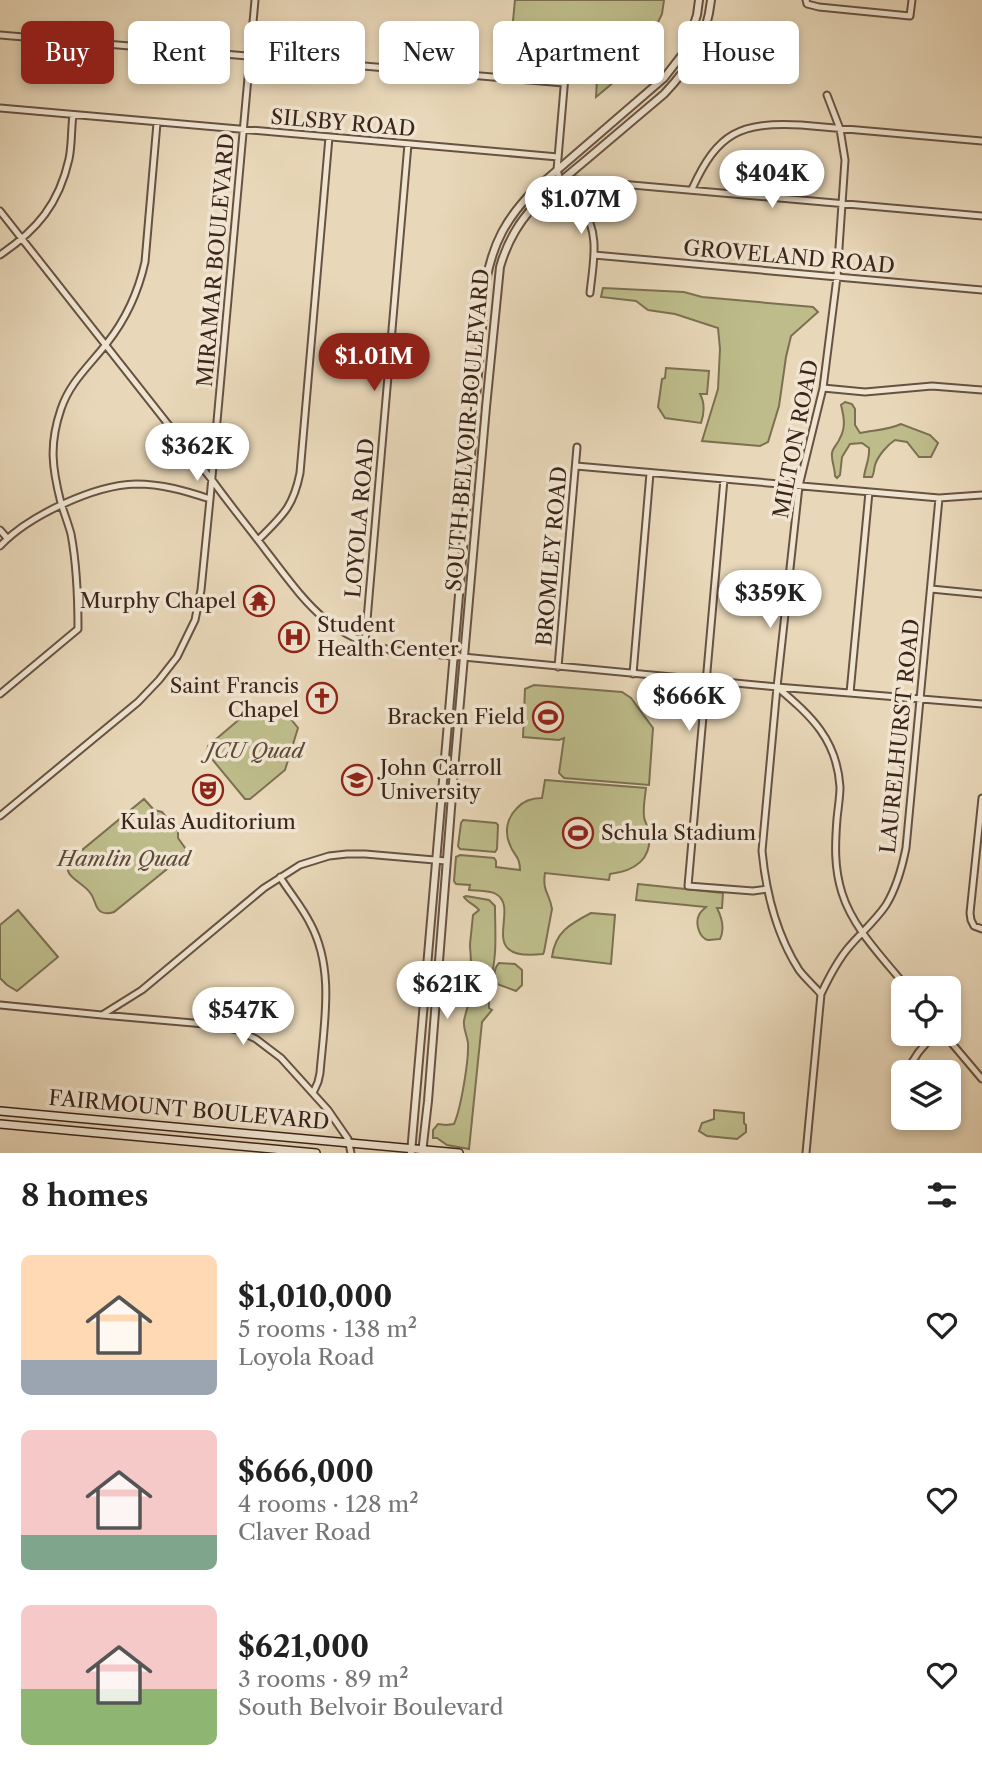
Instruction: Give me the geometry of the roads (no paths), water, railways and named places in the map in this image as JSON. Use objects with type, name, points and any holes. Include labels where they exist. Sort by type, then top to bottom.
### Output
[{"type":"main road","name":"FAIRMOUNT BOULEVARD","points":[[0,1111],[411,1151],[459,1153]]},
{"type":"main road","name":"FAIRMOUNT BOULEVARD","points":[[0,1124],[316,1153]]},
{"type":"street","name":"MIRAMAR BOULEVARD","points":[[253,21],[255,0]]},
{"type":"street","name":"SOUTH BELVOIR BOULEVARD","points":[[411,1151],[486,281],[490,260],[503,227],[519,205],[664,78],[685,51],[699,0]]},
{"type":"street","name":"SOUTH BELVOIR BOULEVARD","points":[[422,1151],[486,407],[498,281],[504,254],[516,228],[536,202],[677,80],[698,49],[711,0]]},
{"type":"street","points":[[806,0],[807,5],[819,7],[910,16],[912,0]]},
{"type":"street","points":[[0,34],[244,56]]},
{"type":"street","points":[[365,66],[493,77]]},
{"type":"street","name":"MIRAMAR BOULEVARD","points":[[0,816],[138,702],[177,657],[195,620],[211,499],[248,84]]},
{"type":"street","points":[[565,84],[557,170],[581,206],[594,237],[590,293]]},
{"type":"street","name":"MILTON ROAD","points":[[821,994],[800,972],[777,925],[767,889],[762,851],[799,486],[823,388],[836,277],[845,160],[840,129],[827,95]]},
{"type":"street","name":"SILSBY ROAD","points":[[0,108],[558,157]]},
{"type":"street","points":[[0,255],[22,240],[45,215],[57,195],[69,157],[73,115]]},
{"type":"street","points":[[0,694],[78,629],[75,560],[55,476],[52,445],[59,416],[71,389],[84,369],[105,346],[135,298],[143,271],[157,123]]},
{"type":"street","points":[[692,189],[702,167],[719,144],[753,126],[772,124],[982,141]]},
{"type":"street","points":[[258,540],[287,510],[296,493],[300,473],[329,137]]},
{"type":"street","name":"LOYOLA ROAD","points":[[365,643],[408,144]]},
{"type":"street","points":[[562,181],[692,189],[982,216]]},
{"type":"street","points":[[0,211],[304,600],[321,617],[346,635],[390,650],[982,704]]},
{"type":"street","name":"GROVELAND ROAD","points":[[594,255],[982,290]]},
{"type":"street","points":[[823,388],[865,392],[932,386],[982,390]]},
{"type":"street","points":[[476,406],[486,407]]},
{"type":"street","name":"BROMLEY ROAD","points":[[558,667],[577,447]]},
{"type":"street","points":[[576,467],[939,498],[982,495]]},
{"type":"street","points":[[633,674],[650,473]]},
{"type":"street","points":[[724,479],[688,886],[753,891],[767,889]]},
{"type":"street","points":[[0,546],[34,520],[62,504],[104,489],[135,484],[169,487],[211,499]]},
{"type":"street","points":[[850,693],[869,492]]},
{"type":"street","name":"LAURELHURST ROAD","points":[[821,994],[832,970],[884,907],[902,868],[939,498]]},
{"type":"street","points":[[0,530],[8,538]]},
{"type":"street","points":[[931,589],[982,594]]},
{"type":"street","points":[[777,687],[818,726],[834,754],[840,788],[834,848],[842,894],[863,932],[898,976]]},
{"type":"street","points":[[982,798],[970,913],[974,926],[982,929]]},
{"type":"street","points":[[102,1014],[142,990],[264,888],[300,865],[329,856],[347,854],[446,861]]},
{"type":"street","points":[[280,877],[310,922],[326,972],[320,1073],[313,1093]]},
{"type":"street","points":[[806,1153],[821,994]]},
{"type":"street","points":[[0,1005],[216,1025],[243,1032],[275,1052],[313,1093],[350,1143],[351,1153]]},
{"type":"street","points":[[954,1046],[982,1079]]},
{"type":"place","name":"Murphy Chapel","points":[[259,601]]},
{"type":"place","name":"Student Health Center","points":[[294,637]]},
{"type":"place","name":"Saint Francis Chapel","points":[[322,698]]},
{"type":"place","name":"Bracken Field","points":[[548,717]]},
{"type":"place","name":"John Carroll University","points":[[357,780]]},
{"type":"place","name":"Kulas Auditorium","points":[[208,790]]},
{"type":"place","name":"Schula Stadium","points":[[578,833]]},
{"type":"park label","name":"JCU Quad","points":[[255,751]]},
{"type":"park label","name":"Hamlin Quad","points":[[124,859]]}]
